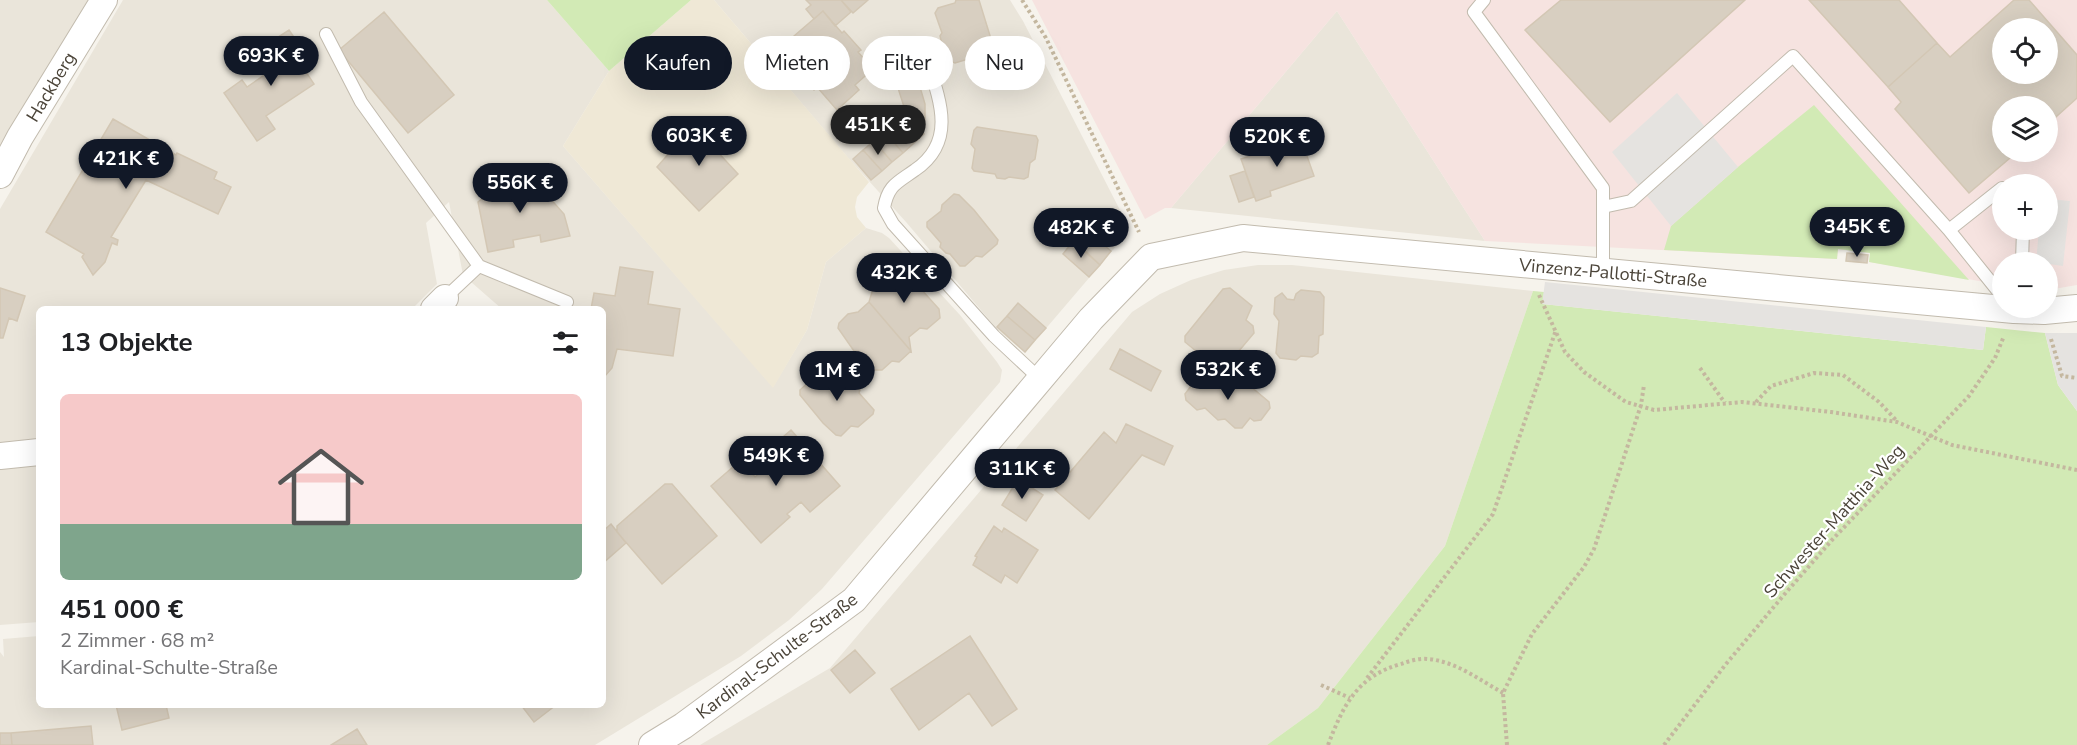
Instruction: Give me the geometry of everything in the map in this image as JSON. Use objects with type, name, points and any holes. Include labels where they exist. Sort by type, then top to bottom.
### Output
[{"type":"street","name":"Hackberg","points":[[0,175],[20,137],[104,0]]},
{"type":"street","name":"Vinzenz-Pallotti-Straße","points":[[1151,257],[1243,238],[1603,273],[1992,304]]},
{"type":"street","name":"Kardinal-Schulte-Straße","points":[[652,745],[684,726],[854,600],[1090,319],[1151,257]]},
{"type":"street","name":"Vinzenz-Pallotti-Straße","points":[[2058,310],[2077,308]]},
{"type":"street","points":[[0,456],[36,452]]},
{"type":"lane","points":[[1484,0],[1474,12],[1603,188],[1603,273]]},
{"type":"lane","points":[[326,34],[361,102],[480,266],[567,302]]},
{"type":"lane","points":[[1603,207],[1630,201],[1792,56],[1949,230],[1992,282]]},
{"type":"lane","points":[[936,90],[943,130],[934,150],[918,168],[899,181],[886,194],[884,208],[893,224],[993,336],[1040,378]]},
{"type":"lane","points":[[1949,230],[1992,196]]},
{"type":"lane","points":[[439,304],[480,266]]},
{"type":"path","points":[[1022,0],[1046,38],[1151,257]]},
{"type":"path","points":[[1533,265],[1536,289],[1565,352],[1584,372],[1626,402],[1654,410],[1755,403],[1897,422],[1952,445],[2077,470]]},
{"type":"path","name":"Schwester-Matthia-Weg","points":[[1664,745],[1726,664],[1783,596],[1832,540],[1969,396],[1995,358],[2007,318]]},
{"type":"path","points":[[2046,318],[2062,376],[2077,378]]},
{"type":"path","points":[[1328,745],[1336,723],[1350,698],[1493,513],[1556,329]]},
{"type":"path","points":[[1700,368],[1726,404]]},
{"type":"path","points":[[1755,403],[1771,386],[1814,373],[1843,375],[1879,402],[1897,422]]},
{"type":"path","points":[[1507,745],[1503,693],[1532,634],[1584,567],[1594,549],[1641,405],[1644,385]]},
{"type":"path","points":[[1367,678],[1386,668],[1427,659],[1458,667],[1503,693]]},
{"type":"path","points":[[1321,685],[1350,698]]},
{"type":"shaded area","points":[[0,0],[88,0],[0,149]]},
{"type":"shaded area","points":[[123,0],[547,0],[609,71],[563,146],[773,387],[807,330],[826,262],[866,228],[889,238],[960,315],[1002,370],[1000,382],[822,589],[789,620],[741,656],[595,745],[0,745],[0,652],[4,657],[3,639],[36,636],[36,708],[606,708],[606,306],[499,306],[463,275],[449,202],[426,223],[437,284],[415,306],[36,306],[36,442],[0,444],[0,209]]},
{"type":"shaded area","points":[[691,0],[714,0],[745,36],[744,90],[791,90],[869,182],[857,197],[855,207],[857,217],[866,228],[826,262],[807,330],[773,388],[563,146],[609,71],[624,58],[624,90],[732,90],[732,36],[649,36]]},
{"type":"shaded area","points":[[714,0],[1010,0],[1031,36],[965,36],[965,90],[1045,90],[1045,64],[1122,214],[1124,230],[1118,244],[1025,353],[997,329],[790,90],[850,90],[850,36],[745,36]]},
{"type":"shaded area","points":[[1032,0],[2077,0],[2077,285],[2058,288],[2058,252],[1992,252],[1992,283],[1870,262],[1870,253],[1838,249],[1837,259],[1485,241],[1337,11],[1171,208],[1165,208],[1145,219]]},
{"type":"shaded area","points":[[1337,11],[1485,241],[1171,208]]},
{"type":"shaded area","points":[[1677,93],[1738,167],[1671,226],[1612,152]]},
{"type":"shaded area","points":[[2058,200],[2070,201],[2063,266],[2058,265],[2058,252],[2037,252],[2038,240],[2058,240]]},
{"type":"shaded area","points":[[1258,265],[1292,265],[1533,291],[1445,546],[1318,708],[1267,745],[700,745],[830,668],[1132,312],[1160,294],[1191,280],[1224,270]]},
{"type":"shaded area","points":[[1545,282],[1986,327],[1983,350],[1542,304]]},
{"type":"shaded area","points":[[2045,333],[2077,333],[2077,411],[2058,385]]},
{"type":"shaded area","points":[[36,465],[36,622],[0,625],[0,468]]},
{"type":"green space","points":[[547,0],[691,0],[649,36],[624,36],[624,58],[609,71]]},
{"type":"green space","points":[[1814,105],[1969,280],[1869,262],[1870,253],[1838,249],[1837,259],[1664,250],[1671,226]]},
{"type":"green space","points":[[1533,291],[1544,292],[1543,304],[1983,350],[1986,327],[2045,333],[2058,385],[2077,411],[2077,745],[1267,745],[1318,708],[1445,546]]},
{"type":"building","points":[[806,0],[841,0],[851,12],[835,26],[823,11],[814,19],[806,9],[811,5]]},
{"type":"building","points":[[841,0],[868,0],[853,13]]},
{"type":"building","points":[[956,0],[979,0],[990,36],[965,36],[965,60],[955,63],[953,62],[953,36],[940,36],[942,33],[935,13],[938,8],[955,3]]},
{"type":"building","points":[[1561,0],[1745,0],[1610,122],[1525,30]]},
{"type":"building","points":[[1809,0],[1899,0],[1937,43],[1888,87]]},
{"type":"building","points":[[2014,0],[2029,0],[2045,18],[1994,18]]},
{"type":"building","points":[[823,11],[842,33],[844,31],[848,36],[794,36]]},
{"type":"building","points":[[384,12],[454,95],[408,133],[339,50]]},
{"type":"building","points":[[1992,20],[1992,84],[2058,84],[2058,33],[2077,55],[2077,98],[2058,115],[2058,96],[1992,96],[1992,162],[2005,162],[1969,193],[1895,109],[1901,102],[1888,87],[1937,43],[1950,57]]},
{"type":"building","points":[[289,30],[304,52],[296,57],[314,84],[266,116],[275,129],[257,141],[224,93],[242,80],[247,87],[279,65],[266,45]]},
{"type":"building","points":[[850,38],[861,50],[858,52],[862,57],[862,79],[855,85],[859,90],[837,110],[820,90],[850,90]]},
{"type":"building","points":[[899,90],[921,90],[925,104],[925,120],[920,131],[906,113]]},
{"type":"building","points":[[906,113],[924,134],[913,144],[895,123]]},
{"type":"building","points":[[113,119],[176,155],[177,153],[217,172],[214,179],[231,187],[218,214],[146,180],[111,237],[118,240],[117,245],[112,243],[105,262],[93,275],[82,257],[84,254],[46,232]]},
{"type":"building","points":[[707,120],[723,137],[713,147],[738,174],[699,211],[657,167],[672,150],[674,151]]},
{"type":"building","points":[[895,123],[913,144],[903,153],[884,131]]},
{"type":"building","points":[[977,127],[1036,136],[1038,140],[1035,159],[1030,163],[1028,177],[1005,179],[997,178],[995,174],[974,171],[972,168],[975,149],[971,144],[974,130]]},
{"type":"building","points":[[884,131],[903,153],[892,162],[874,141]]},
{"type":"building","points":[[1301,139],[1314,176],[1270,191],[1271,196],[1256,201],[1241,159]]},
{"type":"building","points":[[874,141],[892,162],[882,171],[863,150]]},
{"type":"building","points":[[863,150],[882,171],[871,180],[853,159]]},
{"type":"building","points":[[1245,171],[1254,197],[1239,202],[1230,176]]},
{"type":"building","points":[[515,172],[526,184],[532,178],[564,214],[570,236],[541,242],[540,235],[513,240],[514,247],[488,252],[478,202]]},
{"type":"building","points":[[954,194],[959,195],[974,210],[998,240],[997,244],[982,257],[976,256],[965,266],[960,266],[950,254],[940,247],[941,243],[927,227],[927,222],[941,211],[942,205]]},
{"type":"building","points":[[1093,236],[1111,251],[1100,265],[1082,249]]},
{"type":"building","points":[[1074,240],[1100,265],[1089,277],[1063,254]]},
{"type":"building","points":[[1847,253],[1868,255],[1867,263],[1846,261]]},
{"type":"building","points":[[901,266],[910,277],[914,277],[921,285],[920,288],[939,309],[940,318],[927,329],[920,328],[909,337],[911,351],[869,302],[873,289],[881,278],[894,267]]},
{"type":"building","points":[[620,267],[653,272],[648,304],[680,309],[673,356],[617,349],[612,368],[606,375],[606,306],[592,306],[594,293],[615,296]]},
{"type":"building","points":[[0,288],[25,296],[17,321],[9,318],[3,338],[0,338]]},
{"type":"building","points":[[1230,288],[1252,306],[1246,320],[1253,326],[1254,333],[1233,358],[1227,358],[1219,352],[1214,360],[1207,360],[1185,342],[1185,336],[1223,289]]},
{"type":"building","points":[[1301,290],[1320,292],[1324,297],[1323,334],[1319,336],[1318,353],[1312,357],[1301,356],[1296,360],[1280,358],[1276,353],[1279,321],[1274,314],[1275,298],[1282,293],[1287,299],[1294,300],[1296,294]]},
{"type":"building","points":[[869,302],[911,351],[899,362],[892,361],[882,370],[874,370],[858,351],[854,351],[838,328],[839,323],[848,314],[858,312]]},
{"type":"building","points":[[1018,303],[1046,328],[1035,340],[1007,316]]},
{"type":"building","points":[[1007,316],[1035,340],[1025,352],[997,327]]},
{"type":"building","points":[[1120,349],[1161,371],[1151,391],[1110,369]]},
{"type":"building","points":[[832,367],[837,368],[850,383],[854,383],[860,390],[859,393],[874,410],[873,414],[858,427],[851,426],[841,436],[836,435],[823,423],[800,395],[800,390],[811,380],[817,380]]},
{"type":"building","points":[[1198,377],[1205,377],[1213,383],[1216,379],[1221,379],[1225,383],[1231,382],[1235,385],[1238,381],[1244,381],[1269,402],[1270,408],[1261,420],[1254,421],[1250,418],[1242,428],[1235,428],[1225,419],[1218,420],[1205,408],[1197,410],[1186,400],[1185,394]]},
{"type":"building","points":[[1126,424],[1173,446],[1164,465],[1142,455],[1089,519],[1055,490],[1104,432],[1116,443]]},
{"type":"building","points":[[791,430],[840,486],[810,512],[801,502],[787,514],[790,517],[761,543],[711,486],[741,460],[755,477],[769,465],[761,456]]},
{"type":"building","points":[[1018,479],[1043,495],[1026,521],[1002,505]]},
{"type":"building","points":[[665,484],[672,484],[717,536],[662,584],[617,532],[617,526]]},
{"type":"building","points":[[611,524],[626,543],[606,560],[606,528]]},
{"type":"building","points":[[994,526],[1002,532],[1004,528],[1038,550],[1017,583],[1005,575],[1001,583],[973,565],[977,557],[975,556]]},
{"type":"building","points":[[970,636],[1017,709],[992,726],[969,693],[919,730],[891,689]]},
{"type":"building","points":[[855,650],[875,673],[850,693],[831,670]]},
{"type":"building","points":[[117,708],[167,708],[169,718],[122,730]]},
{"type":"building","points":[[523,708],[552,708],[534,722]]},
{"type":"building","points":[[91,726],[93,745],[12,745],[11,733]]},
{"type":"building","points":[[357,729],[367,745],[331,745]]},
{"type":"building","points":[[0,733],[11,733],[12,745],[0,745]]}]
